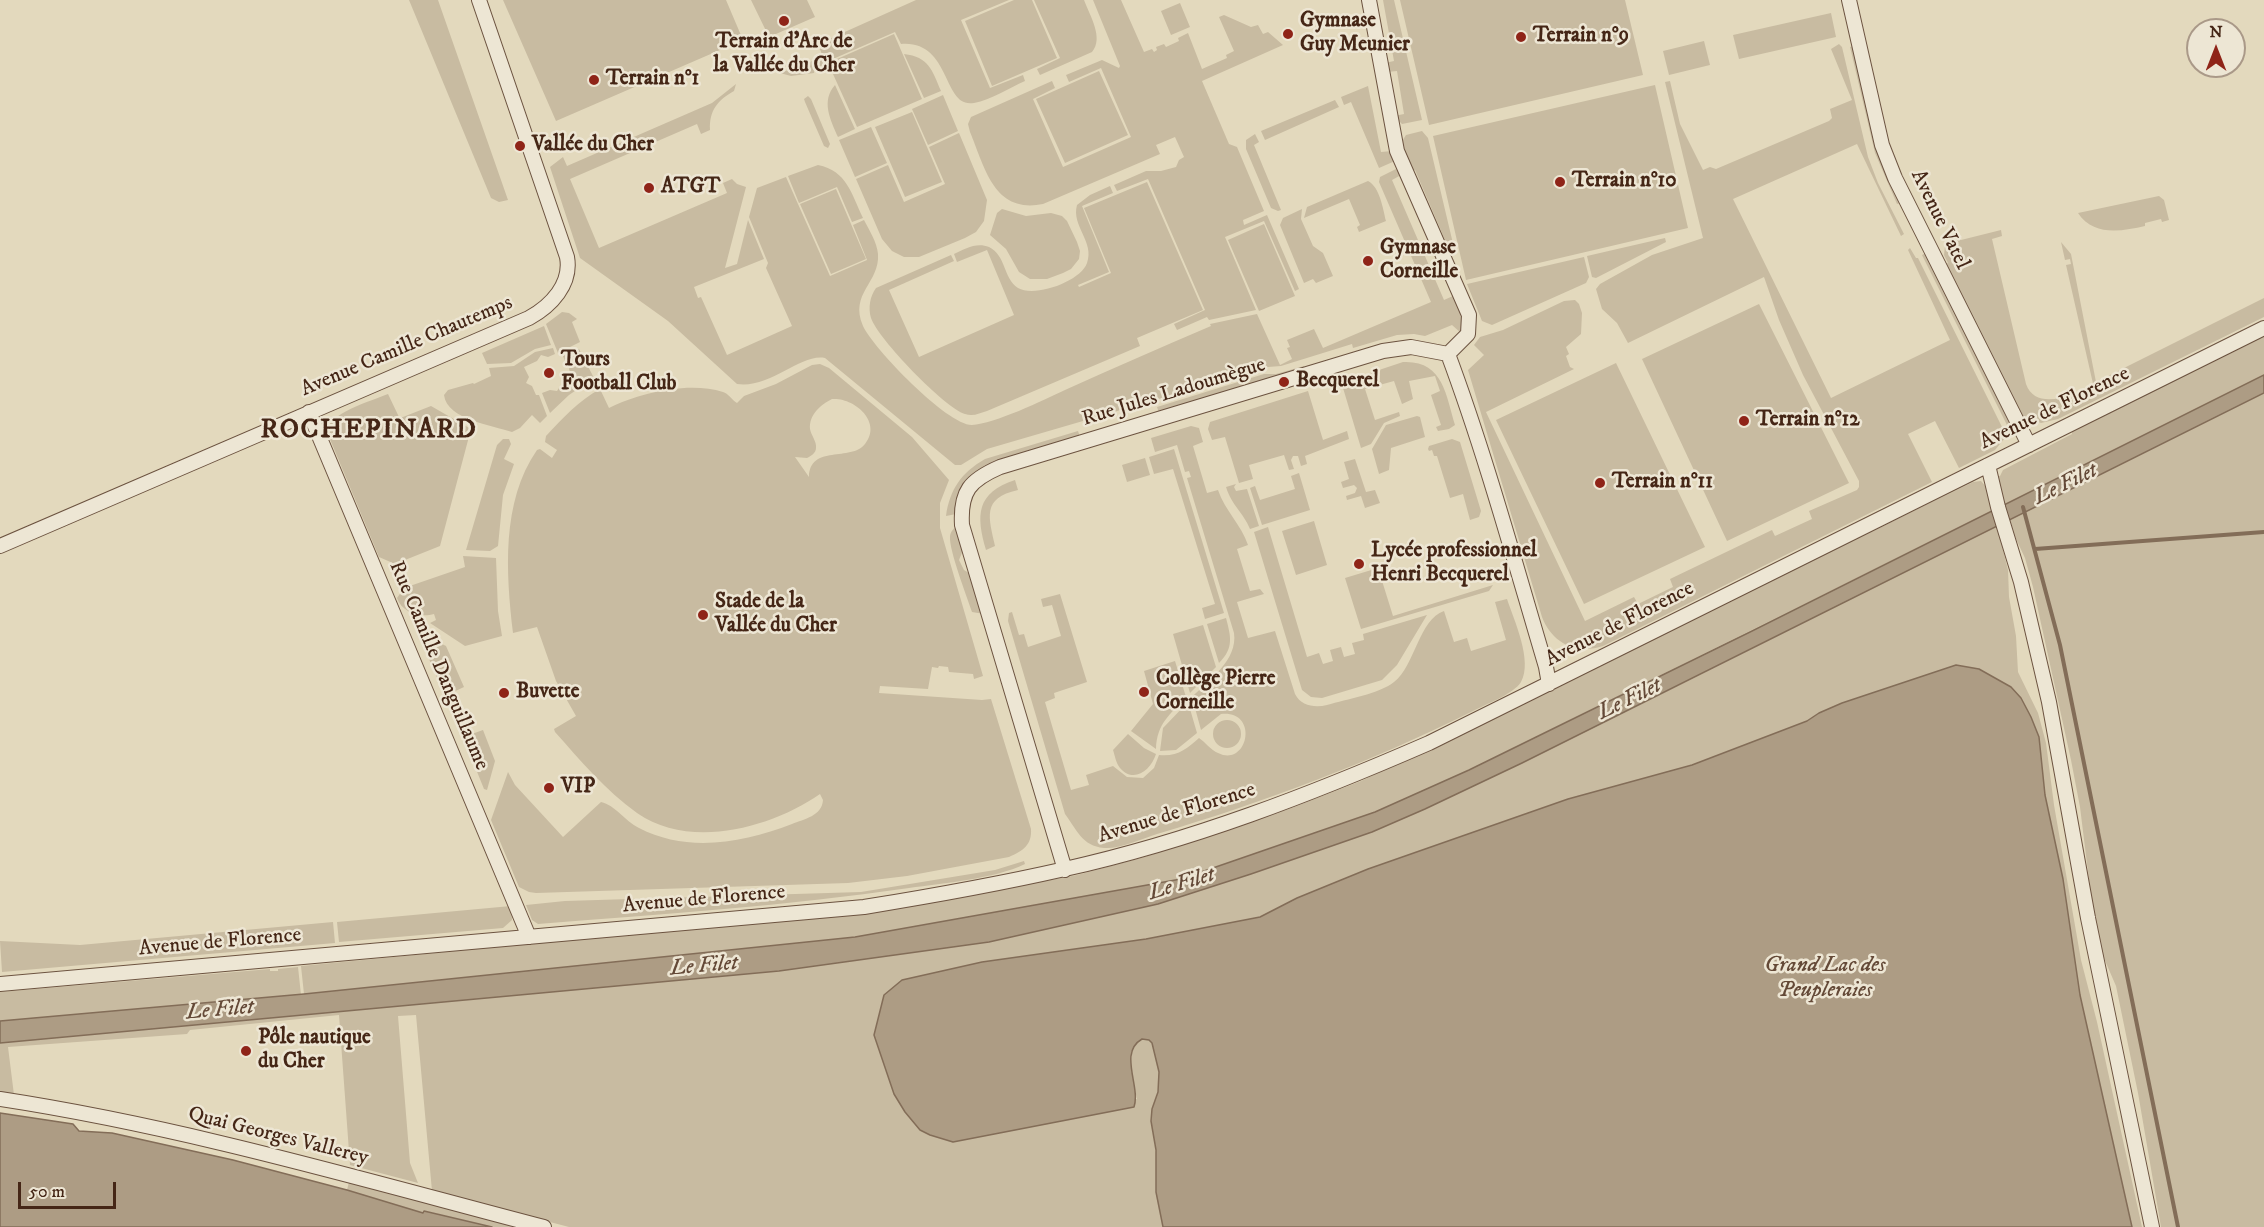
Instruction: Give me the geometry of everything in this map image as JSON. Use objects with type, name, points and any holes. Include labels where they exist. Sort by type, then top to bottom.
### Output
[{"type":"street","points":[[471,0],[556,246],[559,265],[558,292]]},
{"type":"street","name":"Avenue Camille Chautemps","points":[[0,546],[528,318],[546,308],[558,292],[568,272],[566,250],[479,0]]},
{"type":"street","points":[[1370,0],[1397,151],[1469,315],[1468,334],[1448,354],[1460,384],[1501,516],[1549,684]]},
{"type":"street","name":"Avenue Vatel","points":[[1849,0],[1882,145],[1895,178],[2029,445]]},
{"type":"street","name":"Avenue de Florence","points":[[0,984],[864,907],[974,889],[1065,870],[1184,836],[1302,796],[1430,743],[2264,328]]},
{"type":"street","name":"Rue Jules Ladoumègue","points":[[1065,870],[962,525],[961,509],[964,498],[974,481],[1000,467],[1396,348],[1419,348],[1448,354]]},
{"type":"street","name":"Rue Camille Danguillaume","points":[[309,412],[529,937]]},
{"type":"street","points":[[1988,465],[2002,522],[2021,582],[2049,702],[2088,918],[2152,1227]]},
{"type":"street","name":"Quai Georges Vallerey","points":[[0,1099],[113,1119],[201,1139],[330,1170],[544,1227]]},
{"type":"shaded area","points":[[409,0],[438,0],[508,200],[499,202],[491,198]]},
{"type":"shaded area","name":"Terrain n°1","points":[[503,0],[726,0],[743,40],[556,121]]},
{"type":"shaded area","name":"Terrain d'Arc de la Vallée du Cher","points":[[751,0],[807,0],[815,17],[769,37]]},
{"type":"shaded area","points":[[916,0],[1009,0],[961,20],[990,88],[1023,75],[1025,81],[987,99],[974,103],[964,102],[956,96],[938,62],[929,52],[917,46],[901,44],[895,32],[826,62],[829,70],[821,72],[819,66],[815,68],[814,73],[791,76],[780,73],[823,57],[818,44]]},
{"type":"shaded area","points":[[1014,0],[1032,0],[1057,58],[992,86],[965,21]]},
{"type":"shaded area","points":[[1034,0],[1084,0],[1097,40],[1092,52],[1040,75],[1037,69],[1060,58]]},
{"type":"shaded area","points":[[1093,0],[1121,0],[1144,52],[1152,49],[1154,52],[1157,50],[1156,47],[1164,44],[1166,47],[1179,41],[1178,38],[1188,33],[1202,69],[1227,58],[1226,55],[1234,51],[1219,17],[1224,15],[1251,27],[1258,25],[1263,34],[1268,32],[1283,45],[1202,81],[1229,144],[1237,147],[1264,211],[1243,220],[1244,225],[1267,215],[1299,289],[1295,291],[1264,221],[1225,237],[1256,310],[1209,320],[1207,317],[1177,330],[1174,324],[1205,310],[1148,179],[1117,191],[1114,185],[1146,171],[1161,171],[1176,167],[1179,160],[1184,157],[1175,137],[1156,145],[1160,154],[1043,204],[1026,205],[1013,202],[1002,195],[994,185],[970,132],[968,124],[971,117],[1052,81],[1055,88],[1033,99],[1063,167],[1131,137],[1101,68],[1069,82],[1066,75],[1102,60],[1119,68],[1120,66]]},
{"type":"shaded area","points":[[1383,0],[1394,0],[1422,120],[1402,124],[1394,116],[1404,114],[1397,71],[1387,72],[1385,63],[1394,61]]},
{"type":"shaded area","name":"Terrain n°9","points":[[1400,0],[1625,0],[1643,75],[1429,125]]},
{"type":"shaded area","points":[[1180,3],[1190,27],[1171,35],[1161,11]]},
{"type":"shaded area","points":[[1831,13],[1836,37],[1739,59],[1733,35]]},
{"type":"shaded area","points":[[894,34],[922,99],[857,127],[828,63]]},
{"type":"shaded area","points":[[1704,41],[1710,65],[1669,75],[1663,51]]},
{"type":"shaded area","points":[[1839,44],[1842,47],[1868,157],[1878,183],[1904,234],[1901,236],[1857,144],[1733,199],[1831,398],[1950,340],[1908,250],[1910,248],[1918,258],[2005,433],[2005,438],[1995,450],[1959,468],[1935,421],[1908,434],[1932,482],[1603,646],[1583,649],[1566,645],[1552,634],[1542,617],[1468,370],[1484,355],[1474,345],[1480,337],[1503,330],[1564,301],[1575,300],[1579,304],[1582,313],[1581,334],[1566,347],[1570,367],[1574,369],[1486,412],[1585,621],[1634,597],[1638,604],[1673,587],[1670,579],[1772,530],[1775,536],[1812,519],[1809,511],[1857,490],[1859,481],[1803,375],[1779,320],[1764,277],[1628,343],[1617,323],[1602,309],[1596,289],[1600,284],[1652,255],[1703,238],[1665,82],[1670,81],[1680,124],[1703,170],[1710,167],[1716,169],[1829,121],[1832,118],[1830,109],[1852,100],[1831,49]]},
{"type":"shaded area","points":[[1854,46],[1901,203],[1897,204],[1875,153],[1850,47]]},
{"type":"shaded area","points":[[904,54],[924,61],[932,71],[941,91],[924,98]]},
{"type":"shaded area","points":[[1099,71],[1128,135],[1065,163],[1036,99]]},
{"type":"shaded area","points":[[736,84],[734,91],[723,98],[713,111],[710,130],[701,134],[697,124],[570,179],[599,248],[727,193],[723,183],[732,179],[737,184],[746,187],[725,268],[737,264],[748,220],[764,259],[694,287],[698,298],[701,297],[727,355],[792,326],[766,268],[768,263],[749,217],[757,188],[786,177],[830,276],[867,260],[853,225],[864,220],[878,254],[875,273],[862,296],[860,305],[863,326],[881,351],[912,384],[946,413],[961,422],[972,425],[993,421],[1019,411],[1211,326],[1210,324],[1257,314],[1280,365],[1292,359],[1287,348],[1290,347],[1287,340],[1314,329],[1323,348],[1431,302],[1379,182],[1380,177],[1396,169],[1401,175],[1392,180],[1444,300],[1453,296],[1462,319],[1461,333],[1452,325],[1425,336],[1397,335],[1353,348],[1352,344],[1281,366],[1268,367],[987,449],[961,465],[955,465],[825,358],[806,361],[761,381],[737,384],[668,321],[580,258],[550,167],[563,157],[567,166],[712,103]]},
{"type":"shaded area","points":[[835,85],[855,129],[838,137],[828,110],[828,97]]},
{"type":"shaded area","name":"Terrain n°10","points":[[1655,85],[1688,228],[1466,280],[1433,136]]},
{"type":"shaded area","points":[[1368,86],[1381,152],[1392,151],[1395,161],[1379,168],[1351,102],[1344,105],[1341,97]]},
{"type":"shaded area","points":[[943,95],[958,131],[928,145],[912,109]]},
{"type":"shaded area","points":[[808,96],[830,144],[828,148],[824,146],[805,102],[804,99]]},
{"type":"shaded area","points":[[1335,100],[1339,107],[1265,140],[1261,131]]},
{"type":"shaded area","points":[[912,112],[942,182],[905,197],[875,127]]},
{"type":"shaded area","points":[[871,127],[887,163],[855,177],[839,140]]},
{"type":"shaded area","points":[[1422,131],[1428,138],[1455,252],[1451,254],[1415,170],[1410,171],[1401,143],[1406,135]]},
{"type":"shaded area","points":[[959,133],[987,200],[984,221],[976,232],[919,257],[904,257],[892,251],[882,239],[856,179],[888,165],[904,202],[945,184],[929,147]]},
{"type":"shaded area","points":[[1255,134],[1259,142],[1254,145],[1281,210],[1278,211],[1271,208],[1246,149],[1246,140]]},
{"type":"shaded area","points":[[818,165],[836,172],[842,178],[863,218],[852,222],[837,187],[799,203],[788,176]]},
{"type":"shaded area","points":[[1368,181],[1378,193],[1386,221],[1359,232],[1357,227],[1360,225],[1349,199],[1304,218],[1307,207]]},
{"type":"shaded area","points":[[1147,182],[1203,310],[1137,338],[1140,346],[987,411],[968,415],[956,409],[928,387],[876,328],[871,318],[870,302],[876,288],[951,255],[954,261],[889,290],[919,357],[1014,315],[987,250],[957,262],[954,254],[975,246],[989,247],[999,255],[1013,284],[1018,288],[1035,291],[1057,286],[1083,270],[1089,255],[1077,220],[1077,205],[1090,195],[1110,186],[1113,193],[1082,206],[1109,272],[1078,285],[1079,287],[1111,273],[1084,208]]},
{"type":"shaded area","points":[[836,189],[866,259],[831,274],[800,204]]},
{"type":"shaded area","points":[[2159,196],[2164,200],[2169,220],[2162,222],[2161,219],[2136,228],[2100,229],[2085,221],[2078,213]]},
{"type":"shaded area","points":[[1002,209],[1026,216],[1051,213],[1062,216],[1067,221],[1077,242],[1080,251],[1079,259],[1071,269],[1047,279],[1030,279],[1019,272],[1006,249],[990,235],[997,213]]},
{"type":"shaded area","points":[[1302,209],[1301,219],[1313,246],[1323,253],[1333,276],[1316,283],[1313,279],[1304,283],[1280,225],[1283,218]]},
{"type":"shaded area","points":[[1264,224],[1295,296],[1259,311],[1228,240]]},
{"type":"shaded area","points":[[2001,230],[2002,236],[1992,239],[2026,384],[2038,397],[2056,399],[2094,388],[2066,265],[2071,264],[2070,259],[2065,260],[2061,242],[2071,254],[2096,382],[2264,298],[2264,317],[2058,419],[2041,423],[2027,417],[2023,419],[1946,264],[1948,263],[1944,255],[1944,245],[1958,236],[1961,240]]},
{"type":"shaded area","points":[[1665,238],[1666,242],[1596,278],[1592,277],[1587,256]]},
{"type":"shaded area","points":[[1926,253],[2010,424],[2007,425],[1922,255]]},
{"type":"shaded area","points":[[1584,257],[1589,277],[1586,283],[1492,325],[1482,321],[1467,284]]},
{"type":"shaded area","name":"Terrain n°12","points":[[1759,304],[1849,483],[1727,541],[1642,359]]},
{"type":"shaded area","points":[[562,312],[569,313],[577,319],[572,322],[580,342],[558,353],[546,324]]},
{"type":"shaded area","points":[[544,326],[551,345],[535,349],[511,363],[487,364],[482,353]]},
{"type":"shaded area","points":[[2264,336],[2264,375],[2004,505],[1996,476],[2000,476],[2003,470],[2072,434],[2072,431]]},
{"type":"shaded area","points":[[553,348],[555,354],[548,357],[541,355],[537,361],[524,367],[529,377],[526,383],[532,386],[536,395],[539,395],[547,416],[540,423],[532,415],[520,428],[512,432],[462,416],[447,403],[444,395],[448,390],[474,384],[491,376],[489,368],[514,366],[535,352]]},
{"type":"shaded area","points":[[579,349],[594,378],[569,395],[550,413],[542,393],[550,390],[557,391],[561,385],[573,380],[569,369],[571,363],[565,361],[563,356]]},
{"type":"shaded area","points":[[1403,362],[1416,363],[1435,373],[1445,391],[1455,425],[1438,431],[1436,427],[1441,425],[1431,395],[1440,391],[1435,376],[1409,381],[1413,399],[1402,404],[1394,381],[1365,389],[1375,420],[1399,412],[1400,416],[1384,423],[1371,444],[1361,448],[1343,388],[1356,384],[1361,376]]},
{"type":"shaded area","name":"Terrain n°11","points":[[1616,363],[1705,547],[1584,604],[1496,420]]},
{"type":"shaded area","points":[[820,364],[829,368],[912,437],[949,480],[940,503],[940,528],[983,676],[974,679],[973,674],[949,672],[948,667],[932,667],[928,689],[880,686],[879,693],[991,699],[1031,829],[1028,843],[1022,850],[1009,857],[907,876],[848,883],[536,893],[519,887],[491,820],[508,772],[515,785],[563,837],[601,802],[611,806],[639,828],[657,836],[696,843],[735,840],[773,831],[807,818],[816,813],[822,805],[823,800],[820,794],[778,817],[755,825],[705,832],[681,830],[658,824],[637,813],[594,775],[555,732],[554,729],[576,716],[556,681],[537,627],[513,633],[508,562],[512,515],[525,470],[537,450],[540,449],[552,458],[557,450],[545,442],[546,436],[571,410],[592,394],[600,389],[609,408],[649,393],[680,388],[723,392],[737,403],[744,396],[776,384],[812,365]],"holes":[[[840,399],[864,412],[871,427],[870,436],[859,449],[816,460],[811,467],[809,477],[795,457],[807,458],[814,453],[816,446],[810,429],[811,419],[828,401]]]},
{"type":"shaded area","points":[[1304,366],[1305,369],[1159,413],[1157,407],[1264,374],[1276,374]]},
{"type":"shaded area","points":[[1308,391],[1323,440],[1347,431],[1349,439],[1305,456],[1307,464],[1301,466],[1298,456],[1293,456],[1291,460],[1294,469],[1289,470],[1284,455],[1249,465],[1253,479],[1239,483],[1225,437],[1212,440],[1208,429],[1210,422]]},
{"type":"shaded area","points":[[2264,393],[2264,1227],[2161,1227],[2138,1093],[2116,986],[2103,956],[2091,896],[2080,807],[2071,760],[2033,587],[2025,558],[2007,520]]},
{"type":"shaded area","points":[[388,394],[399,417],[431,406],[471,429],[440,546],[395,564],[379,557],[327,432],[329,425],[342,413]]},
{"type":"shaded area","points":[[1420,417],[1425,437],[1391,448],[1389,470],[1379,474],[1372,449],[1386,425]]},
{"type":"shaded area","points":[[1191,426],[1199,428],[1203,442],[1193,446],[1207,493],[1218,490],[1241,530],[1248,545],[1237,549],[1250,591],[1260,589],[1264,594],[1237,602],[1248,638],[1275,631],[1295,694],[1301,701],[1313,706],[1322,706],[1362,696],[1388,686],[1401,675],[1429,623],[1444,611],[1454,642],[1467,638],[1471,651],[1506,640],[1495,602],[1507,599],[1524,652],[1524,673],[1521,682],[1512,691],[1498,699],[1395,748],[1317,780],[1131,843],[1111,848],[1096,847],[1085,841],[1065,814],[1008,621],[1009,613],[1012,612],[1019,635],[1024,634],[1028,647],[1061,636],[1052,605],[1043,607],[1041,599],[1060,594],[1087,682],[1054,693],[1055,698],[1045,702],[1071,790],[1089,785],[1086,775],[1113,766],[1127,777],[1143,778],[1154,768],[1159,755],[1171,755],[1181,751],[1199,738],[1218,753],[1228,755],[1237,753],[1245,738],[1245,729],[1241,721],[1233,715],[1221,714],[1201,730],[1192,697],[1227,661],[1232,652],[1234,633],[1187,478],[1191,477],[1189,471],[1185,472],[1177,445],[1155,452],[1151,438]]},
{"type":"shaded area","points":[[1078,431],[1080,437],[988,465],[980,470],[966,486],[956,514],[946,516],[950,498],[958,483],[977,464],[985,459]]},
{"type":"shaded area","points":[[503,439],[509,439],[511,444],[504,459],[514,464],[503,495],[498,546],[490,551],[466,550],[497,445]]},
{"type":"shaded area","points":[[1452,439],[1460,442],[1481,511],[1479,517],[1470,520],[1463,494],[1450,498],[1437,456],[1434,456],[1432,450],[1428,449],[1429,446]]},
{"type":"shaded area","points":[[1174,449],[1224,613],[1205,619],[1202,608],[1215,604],[1173,469],[1154,474],[1149,457]]},
{"type":"shaded area","points":[[1145,458],[1150,475],[1127,482],[1122,465]]},
{"type":"shaded area","points":[[1355,459],[1366,492],[1375,490],[1380,503],[1365,508],[1361,496],[1347,500],[1346,496],[1355,493],[1357,488],[1354,485],[1343,488],[1341,482],[1349,479],[1344,462]]},
{"type":"shaded area","points":[[1299,473],[1310,510],[1262,525],[1250,488],[1255,486],[1260,500],[1295,489],[1291,476]]},
{"type":"shaded area","points":[[1015,480],[1018,490],[998,498],[990,511],[995,546],[986,550],[980,516],[982,507],[993,491]]},
{"type":"shaded area","points":[[1981,481],[1987,488],[1992,511],[1469,770],[1375,812],[1181,879],[855,937],[304,994],[301,966],[877,910],[1077,875],[1141,858],[1294,807],[1361,781],[1973,482]]},
{"type":"shaded area","points":[[1236,484],[1234,487],[1236,491],[1247,489],[1259,526],[1250,529],[1231,499],[1226,487]]},
{"type":"shaded area","points":[[1314,521],[1327,565],[1296,575],[1282,531]]},
{"type":"shaded area","points":[[958,525],[963,550],[959,560],[964,570],[972,575],[984,614],[972,612],[955,562],[950,537]]},
{"type":"shaded area","points":[[1997,525],[2008,570],[2018,672],[2038,713],[2046,743],[2054,805],[2081,960],[2142,1227],[2131,1227],[2080,995],[2063,879],[2045,795],[2039,737],[2031,717],[1979,669],[1956,665],[1842,703],[1807,721],[1692,765],[1568,800],[1368,869],[1297,898],[1260,917],[1146,939],[982,962],[920,1130],[940,1138],[1137,1099],[1131,1059],[1136,1044],[1142,1039],[1149,1040],[1152,1043],[1159,1072],[1158,1092],[1152,1109],[1151,1121],[1156,1153],[1156,1192],[1163,1227],[569,1227],[432,1191],[416,1015],[398,1016],[410,1163],[418,1183],[350,1165],[339,1015],[190,1030],[187,1034],[8,1047],[14,1095],[0,1093],[0,1043],[779,971],[989,942],[1158,904],[1372,832],[1425,809],[1694,678]]},
{"type":"shaded area","points":[[1268,527],[1307,657],[1319,653],[1323,664],[1333,661],[1330,650],[1341,647],[1344,657],[1355,654],[1352,643],[1364,640],[1363,634],[1427,615],[1397,665],[1382,680],[1322,698],[1311,697],[1302,690],[1254,532]]},
{"type":"shaded area","points":[[463,556],[496,558],[498,611],[502,636],[465,646],[430,623],[436,620],[434,614],[423,615],[407,611],[397,598],[404,588],[465,567]]},
{"type":"shaded area","points":[[1378,568],[1393,616],[1493,585],[1489,591],[1361,629],[1345,578]]},
{"type":"shaded area","points":[[1226,618],[1230,642],[1224,658],[1219,663],[1207,624]]},
{"type":"shaded area","points":[[1203,625],[1216,667],[1190,693],[1173,634]]},
{"type":"shaded area","points":[[420,635],[446,646],[464,687],[444,694]]},
{"type":"shaded area","points":[[1175,661],[1186,697],[1162,726],[1156,749],[1131,731],[1153,704],[1144,671]]},
{"type":"shaded area","points":[[1188,702],[1197,733],[1176,750],[1160,751],[1163,728]]},
{"type":"shaded area","points":[[1227,720],[1237,724],[1241,734],[1237,744],[1227,748],[1217,744],[1213,734],[1217,724]]},
{"type":"shaded area","points":[[483,730],[495,761],[487,790],[484,789],[465,742],[469,735]]},
{"type":"shaded area","points":[[1128,734],[1144,748],[1156,754],[1146,770],[1136,775],[1125,773],[1120,768],[1113,750]]},
{"type":"shaded area","points":[[1024,861],[1025,864],[1013,869],[969,880],[817,900],[724,909],[538,924],[532,920],[526,905],[565,901],[861,892],[995,870]]},
{"type":"shaded area","points":[[511,906],[512,920],[503,928],[339,942],[337,922]]},
{"type":"shaded area","points":[[333,922],[335,943],[2,972],[0,941],[80,945]]},
{"type":"shaded area","points":[[298,967],[301,995],[0,1021],[0,992],[270,969],[270,971],[278,971],[278,969]]},
{"type":"shaded area","points":[[349,1182],[522,1227],[492,1227],[425,1211],[423,1213],[347,1190]]},
{"type":"water","name":"Le Filet","points":[[2264,375],[2264,393],[1522,763],[1372,832],[1158,904],[989,942],[779,971],[0,1043],[0,1021],[304,994],[855,937],[1181,879],[1375,812],[1469,770]]},
{"type":"water","name":"Grand Lac des Peupleraies","points":[[1956,665],[1979,669],[2011,687],[2021,698],[2039,737],[2045,795],[2063,879],[2080,995],[2132,1227],[1163,1227],[1156,1192],[1156,1150],[1151,1121],[1152,1109],[1158,1092],[1159,1072],[1152,1043],[1149,1040],[1142,1039],[1135,1045],[1132,1053],[1134,1107],[953,1142],[920,1130],[894,1094],[874,1035],[884,995],[902,980],[982,962],[1146,939],[1260,917],[1297,898],[1368,869],[1568,799],[1692,765],[1807,721],[1842,703]]},
{"type":"water","points":[[0,1113],[73,1124],[79,1131],[112,1133],[233,1160],[423,1213],[424,1211],[492,1227],[0,1227]]},
{"type":"waterway","points":[[2023,507],[2060,645],[2178,1227]]},
{"type":"waterway","points":[[2035,549],[2264,532]]},
{"type":"place","name":"Terrain d'Arc de la Vallée du Cher","points":[[784,21]]},
{"type":"place","name":"Gymnase Guy Meunier","points":[[1288,34]]},
{"type":"place","name":"Terrain n°9","points":[[1521,37]]},
{"type":"place","name":"Terrain n°1","points":[[594,80]]},
{"type":"place","name":"Vallée du Cher","points":[[520,146]]},
{"type":"place","name":"Terrain n°10","points":[[1560,182]]},
{"type":"place","name":"ATGT","points":[[649,188]]},
{"type":"place","name":"Gymnase Corneille","points":[[1368,261]]},
{"type":"place","name":"Tours Football Club","points":[[549,373]]},
{"type":"place","name":"Becquerel","points":[[1284,382]]},
{"type":"place","name":"Terrain n°12","points":[[1744,421]]},
{"type":"place","name":"Terrain n°11","points":[[1600,483]]},
{"type":"place","name":"Lycée professionnel Henri Becquerel","points":[[1359,564]]},
{"type":"place","name":"Stade de la Vallée du Cher","points":[[703,615]]},
{"type":"place","name":"Collège Pierre Corneille","points":[[1144,692]]},
{"type":"place","name":"Buvette","points":[[504,693]]},
{"type":"place","name":"VIP","points":[[549,788]]},
{"type":"place","name":"Pôle nautique du Cher","points":[[246,1051]]},
{"type":"district","name":"ROCHEPINARD","points":[[369,431]]}]
